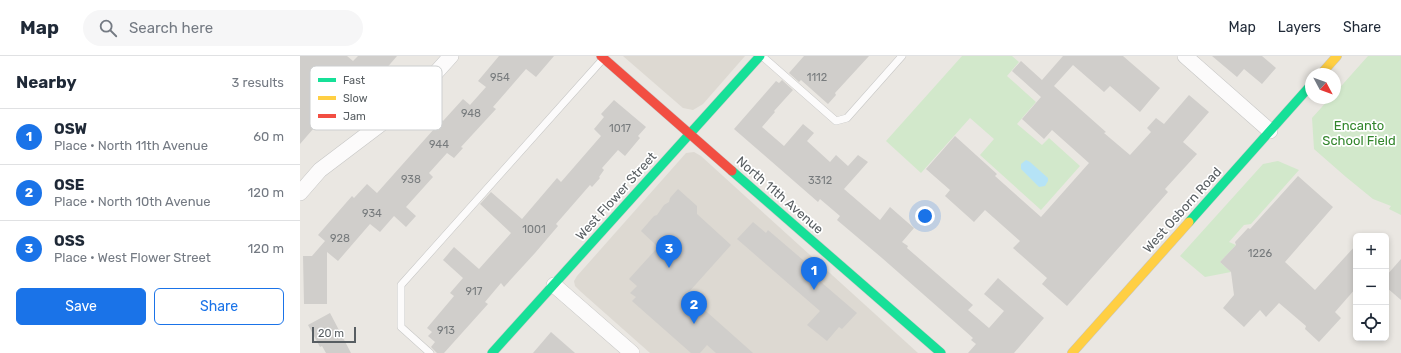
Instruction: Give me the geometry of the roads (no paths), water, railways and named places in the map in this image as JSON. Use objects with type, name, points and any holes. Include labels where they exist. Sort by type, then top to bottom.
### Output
[{"type":"street","points":[[442,66],[451,56]]},
{"type":"street","name":"West Flower Street","points":[[492,353],[761,56]]},
{"type":"street","points":[[1185,56],[1270,131]]},
{"type":"street","points":[[1326,68],[1337,56]]},
{"type":"street","name":"North 11th Avenue","points":[[602,57],[941,353]]},
{"type":"street","name":"West Osborn Road","points":[[1072,353],[1305,92]]},
{"type":"street","points":[[300,193],[320,170],[373,130]]},
{"type":"street","points":[[554,285],[632,353]]},
{"type":"lane","points":[[761,56],[836,121],[847,118],[902,56]]},
{"type":"lane","points":[[430,353],[401,327],[401,285],[602,57]]},
{"type":"water","points":[[1026,160],[1048,178],[1045,186],[1039,187],[1021,169],[1021,164]]},
{"type":"place","name":"OSS","points":[[669,268]]},
{"type":"place","name":"OSW","points":[[814,290]]},
{"type":"place","name":"OSE","points":[[694,324]]},
{"type":"park label","name":"Encanto School Field","points":[[1359,132]]}]
